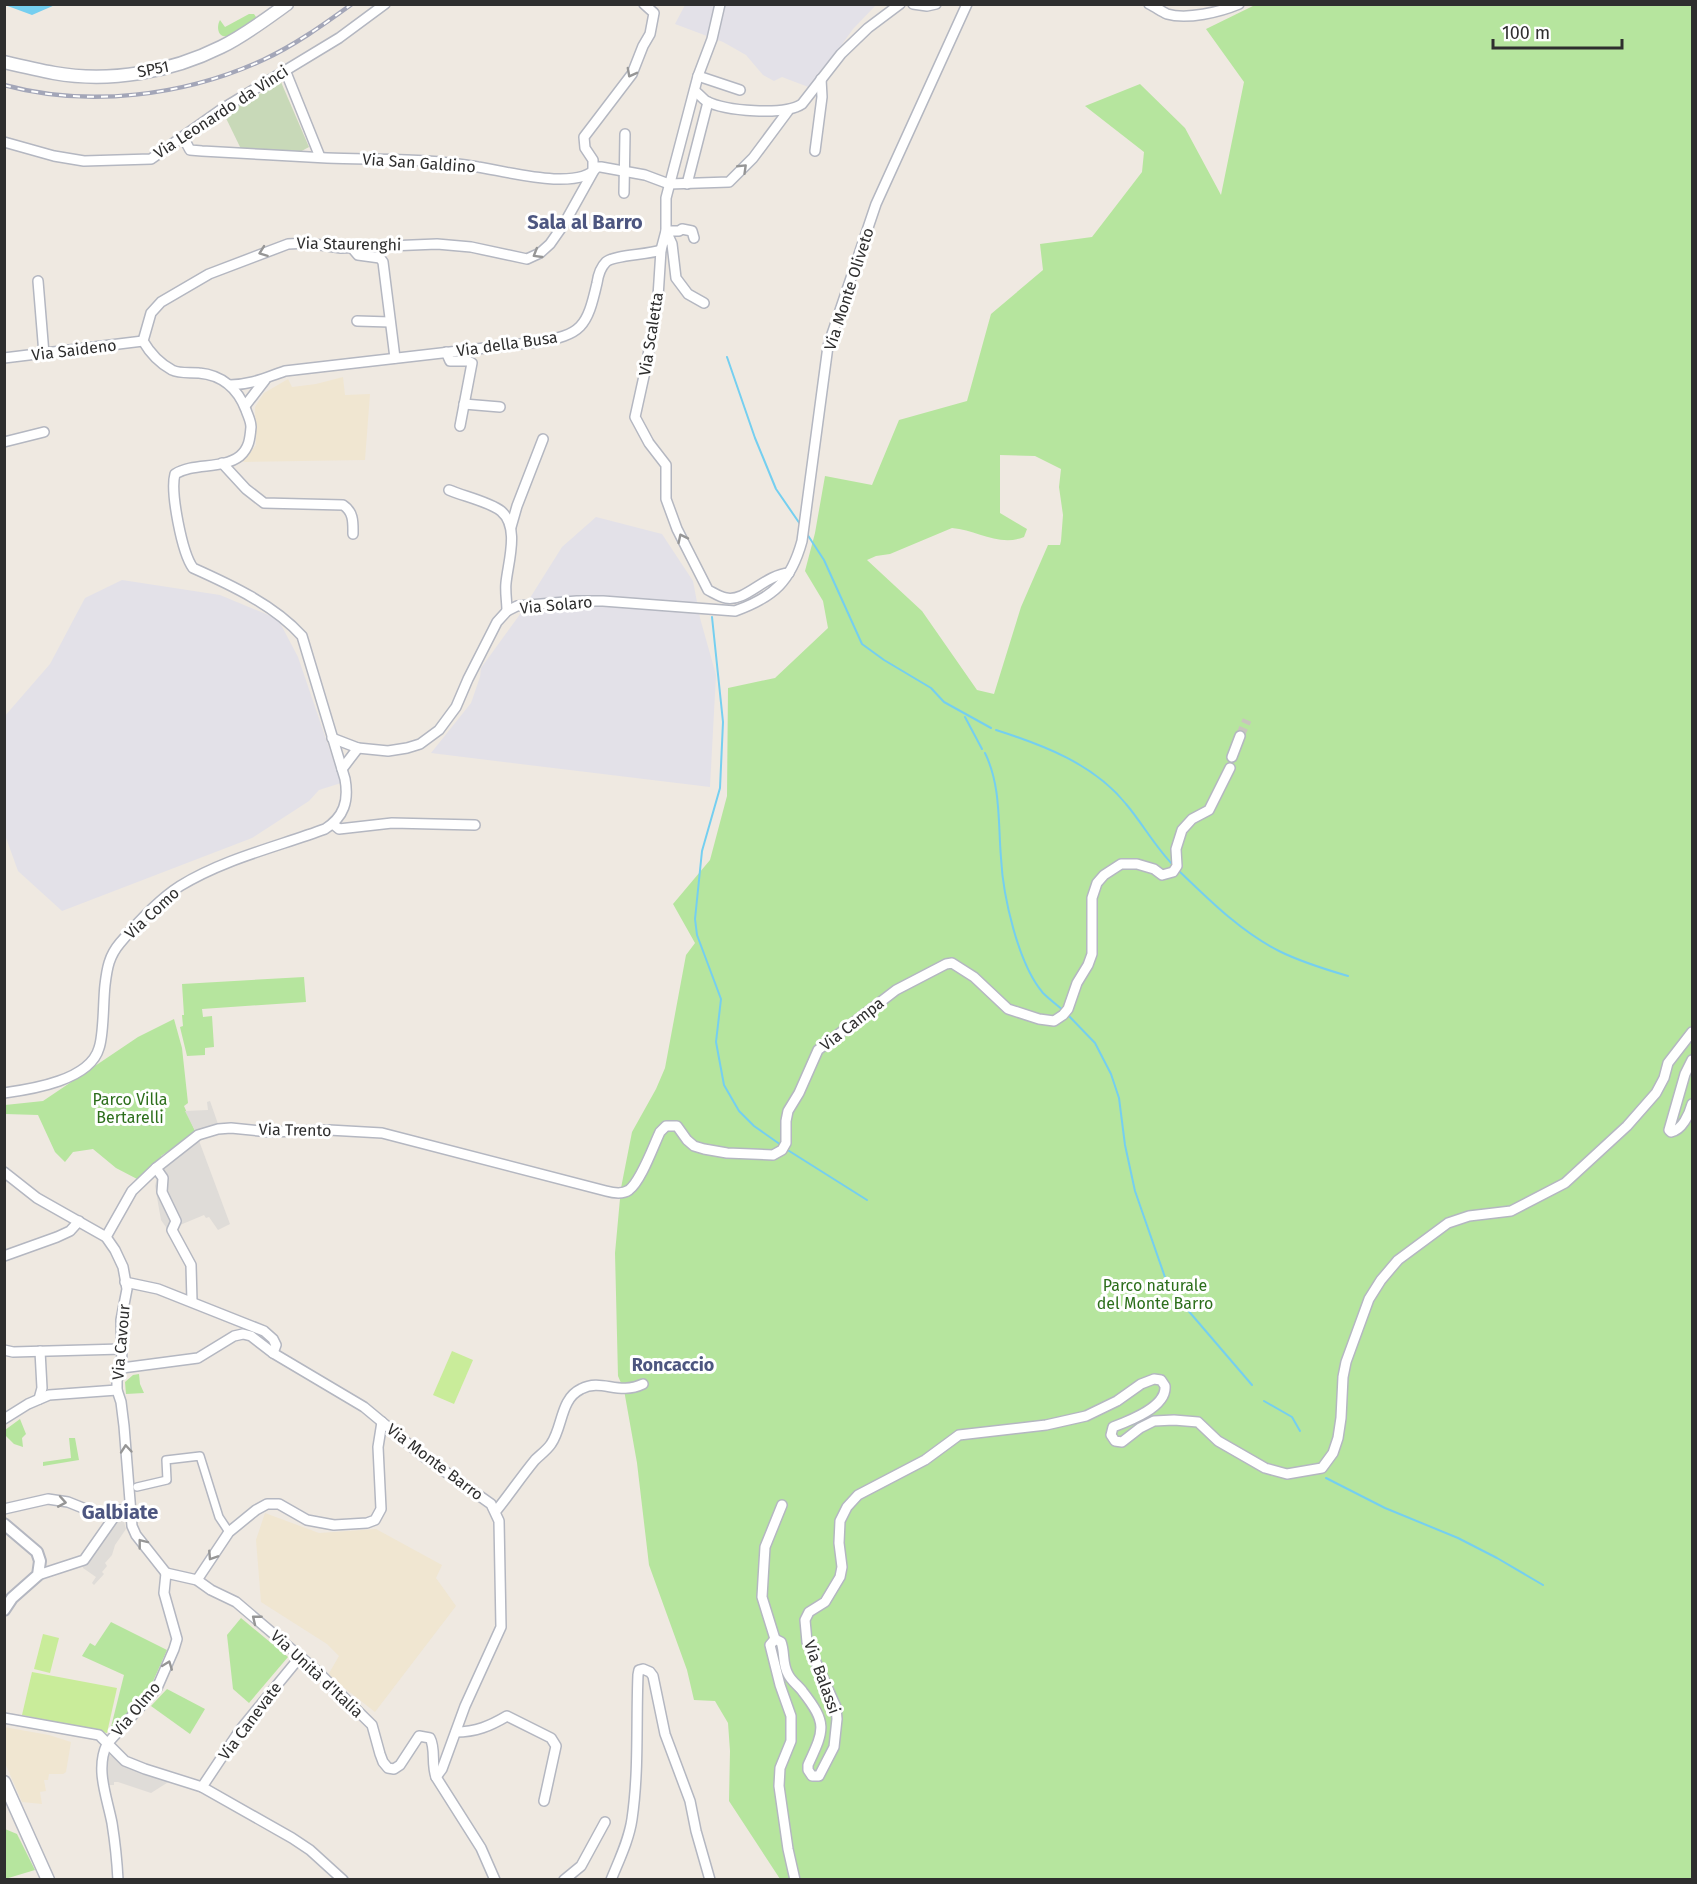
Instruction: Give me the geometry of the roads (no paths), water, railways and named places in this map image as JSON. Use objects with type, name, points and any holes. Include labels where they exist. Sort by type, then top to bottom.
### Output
[{"type":"main road","name":"SP51","points":[[4,62],[55,74],[82,76],[143,73],[192,60],[222,47],[287,4]]},
{"type":"main road","points":[[4,1782],[48,1880]]},
{"type":"street","name":"Via Leonardo da Vinci","points":[[4,142],[54,156],[84,161],[151,159],[222,108],[339,38],[385,4]]},
{"type":"street","points":[[593,172],[593,160],[585,148],[584,137],[632,74],[654,20],[654,13],[644,4]]},
{"type":"street","points":[[694,238],[692,231],[682,229],[666,231],[666,198],[698,76],[712,39],[720,4]]},
{"type":"street","points":[[669,184],[729,182],[753,158],[788,111],[802,104],[841,54],[868,28],[900,4]]},
{"type":"street","points":[[913,4],[927,6],[936,4]]},
{"type":"street","points":[[1149,4],[1168,14],[1185,15],[1221,11],[1239,4]]},
{"type":"street","name":"Via Monte Oliveto","points":[[787,577],[797,560],[806,523],[828,346],[876,204],[966,7]]},
{"type":"street","points":[[285,70],[321,158]]},
{"type":"street","points":[[698,76],[740,90]]},
{"type":"street","points":[[815,150],[822,98],[821,79]]},
{"type":"street","points":[[695,92],[708,102],[736,109],[788,111]]},
{"type":"street","points":[[687,184],[708,102]]},
{"type":"street","points":[[624,193],[625,134]]},
{"type":"street","name":"Via San Galdino","points":[[183,137],[190,150],[321,158],[412,159],[567,181],[601,167],[625,171],[669,184]]},
{"type":"street","name":"Via Staurenghi","points":[[143,341],[151,312],[161,302],[209,274],[288,244],[307,243],[352,248],[437,244],[471,247],[513,258],[527,259],[540,253],[550,244],[593,172]]},
{"type":"street","name":"Via Scaletta","points":[[666,231],[661,250],[658,297],[635,417],[649,443],[666,465],[666,498],[677,529],[708,590],[728,599],[747,594],[778,574],[787,577]]},
{"type":"street","name":"Via Scaletta","points":[[666,231],[672,244],[676,278],[687,294],[704,303]]},
{"type":"street","points":[[352,248],[358,255],[380,258],[383,262],[395,358]]},
{"type":"street","name":"Via della Busa","points":[[230,385],[265,380],[285,371],[537,342],[568,336],[584,323],[592,305],[599,273],[607,261],[617,257],[643,255],[661,250]]},
{"type":"street","points":[[38,281],[44,354]]},
{"type":"street","points":[[357,321],[390,322]]},
{"type":"street","points":[[143,341],[150,353],[174,371],[200,373],[220,378],[240,394],[251,422],[247,448],[239,457],[222,463],[182,469],[175,474],[172,483],[181,537],[187,561],[193,568],[256,601],[290,623],[302,636],[348,794],[343,810],[333,824],[339,829],[392,823],[475,825]]},
{"type":"street","name":"Via Saideno","points":[[4,358],[143,341]]},
{"type":"street","name":"Via della Busa","points":[[446,352],[450,361],[472,363],[460,426]]},
{"type":"street","points":[[244,406],[265,380]]},
{"type":"street","points":[[464,404],[500,407]]},
{"type":"street","points":[[4,442],[44,432]]},
{"type":"street","points":[[511,530],[517,506],[543,439]]},
{"type":"street","points":[[222,463],[246,489],[264,503],[344,505],[352,516],[353,534]]},
{"type":"street","points":[[449,490],[500,510],[508,518],[511,548],[506,585],[507,611]]},
{"type":"street","name":"Via Solaro","points":[[332,738],[358,748],[388,751],[420,744],[439,730],[456,707],[497,622],[507,611],[517,606],[577,601],[735,610],[754,604],[770,594],[787,577]]},
{"type":"street","points":[[1232,757],[1240,736]]},
{"type":"street","points":[[342,769],[358,748]]},
{"type":"street","name":"Via Campa","points":[[382,1133],[621,1193],[629,1190],[638,1177],[660,1132],[666,1126],[677,1126],[694,1146],[715,1152],[773,1155],[782,1150],[786,1143],[788,1111],[799,1093],[818,1050],[896,990],[946,964],[952,963],[974,977],[1008,1009],[1039,1019],[1054,1021],[1063,1015],[1068,1009],[1092,954],[1092,898],[1097,883],[1104,875],[1121,864],[1137,864],[1154,869],[1162,875],[1175,869],[1176,849],[1182,830],[1192,819],[1209,810],[1230,768]]},
{"type":"street","name":"Via Como","points":[[4,1093],[44,1087],[85,1069],[96,1057],[100,1046],[102,1008],[109,959],[146,916],[178,887],[212,869],[325,829],[333,824]]},
{"type":"street","name":"Via Balassi","points":[[775,1639],[782,1642],[788,1674],[817,1709],[820,1718],[820,1738],[808,1765],[812,1776],[819,1776],[834,1747],[836,1707],[807,1642],[805,1620],[809,1612],[825,1602],[840,1577],[842,1568],[839,1543],[840,1521],[847,1507],[858,1495],[926,1460],[959,1436],[1046,1425],[1086,1416],[1154,1379],[1161,1380],[1165,1386],[1162,1398],[1141,1415],[1113,1427],[1111,1435],[1115,1441],[1122,1442],[1140,1428],[1154,1421],[1198,1422],[1218,1441],[1266,1468],[1287,1474],[1322,1468],[1333,1454],[1338,1438],[1346,1362],[1369,1299],[1381,1280],[1398,1260],[1448,1223],[1469,1216],[1511,1211],[1565,1183],[1627,1126],[1656,1094],[1668,1063],[1692,1032]]},
{"type":"street","points":[[1692,1060],[1685,1074],[1669,1130],[1671,1132],[1677,1131],[1692,1104]]},
{"type":"street","name":"Via Trento","points":[[156,1168],[198,1136],[231,1128],[270,1132],[328,1130],[382,1133]]},
{"type":"street","points":[[4,1172],[37,1198],[106,1238],[132,1191],[156,1168],[163,1178],[162,1192],[176,1221],[172,1230],[191,1265],[192,1301]]},
{"type":"street","points":[[4,1256],[70,1231],[79,1221]]},
{"type":"street","name":"Via Cavour","points":[[106,1238],[123,1267],[127,1289],[121,1320],[122,1368],[117,1380],[117,1390],[124,1426],[132,1526],[136,1535],[166,1573]]},
{"type":"street","points":[[125,1282],[158,1289],[264,1331],[276,1345],[273,1353]]},
{"type":"street","name":"Via Monte Barro","points":[[122,1368],[198,1358],[234,1336],[243,1334],[251,1336],[273,1353],[364,1407],[423,1456],[491,1504],[499,1521],[501,1627],[442,1769],[436,1777]]},
{"type":"street","points":[[4,1350],[13,1352],[122,1349]]},
{"type":"street","points":[[39,1399],[42,1388],[40,1351]]},
{"type":"street","points":[[496,1511],[536,1459],[552,1443],[567,1403],[573,1394],[582,1388],[595,1385],[632,1389],[643,1384]]},
{"type":"street","points":[[4,1419],[49,1395],[117,1390]]},
{"type":"street","points":[[197,1580],[229,1532],[262,1506],[273,1503],[286,1507],[308,1520],[324,1523],[348,1525],[375,1520],[381,1509],[378,1447],[382,1422]]},
{"type":"street","points":[[137,1486],[167,1480],[166,1460],[200,1456],[219,1517],[229,1532]]},
{"type":"street","points":[[4,1509],[48,1499],[106,1513],[130,1508]]},
{"type":"street","points":[[782,1505],[765,1547],[763,1588],[766,1612],[775,1639],[770,1645],[791,1716],[791,1741],[780,1768],[779,1786],[795,1880]]},
{"type":"street","points":[[4,1611],[12,1598],[38,1575],[84,1560],[119,1510]]},
{"type":"street","points":[[4,1524],[37,1552],[40,1561],[38,1575]]},
{"type":"street","name":"Via Unità d'Italia","points":[[166,1573],[197,1580],[211,1590],[236,1602],[300,1657],[372,1725],[380,1754],[388,1768],[400,1765],[419,1736],[430,1738],[433,1743],[432,1769],[436,1777]]},
{"type":"street","name":"Via Olmo","points":[[106,1744],[157,1688],[165,1674],[177,1639],[164,1593],[166,1573]]},
{"type":"street","name":"Via Canevate","points":[[202,1786],[240,1730],[300,1657]]},
{"type":"street","points":[[610,1880],[629,1835],[633,1818],[638,1675],[639,1670],[643,1669],[653,1676],[665,1734],[690,1801],[710,1880]]},
{"type":"street","points":[[456,1732],[470,1732],[490,1726],[507,1716],[552,1738],[556,1746],[544,1801]]},
{"type":"street","points":[[4,1718],[99,1735],[125,1761],[202,1786],[292,1838],[310,1850],[343,1880]]},
{"type":"street","points":[[106,1744],[103,1752],[102,1782],[115,1839],[118,1880]]},
{"type":"street","points":[[436,1777],[481,1848],[495,1880]]},
{"type":"street","points":[[564,1880],[582,1866],[605,1822]]},
{"type":"water","points":[[5,5],[55,5],[32,15]]},
{"type":"waterway","points":[[727,357],[755,438],[776,489],[800,524]]},
{"type":"waterway","points":[[807,534],[824,560],[862,644],[931,688],[944,702],[991,728]]},
{"type":"waterway","points":[[712,617],[723,722],[720,788],[702,851],[695,919],[697,935],[721,999],[716,1042],[724,1085],[739,1111],[754,1126],[781,1145]]},
{"type":"waterway","points":[[965,717],[982,749]]},
{"type":"waterway","points":[[996,730],[1049,749],[1099,778],[1126,804],[1174,866]]},
{"type":"waterway","points":[[985,753],[994,778],[998,804],[1002,874],[1013,929],[1034,980],[1043,993],[1064,1011]]},
{"type":"waterway","points":[[1178,870],[1226,914],[1265,943],[1296,959],[1348,976]]},
{"type":"waterway","points":[[1068,1015],[1095,1043],[1111,1074],[1119,1098],[1125,1145],[1135,1191],[1167,1283],[1252,1385]]},
{"type":"waterway","points":[[786,1149],[867,1200]]},
{"type":"waterway","points":[[1264,1401],[1292,1417],[1300,1431]]},
{"type":"waterway","points":[[1326,1478],[1385,1508],[1458,1538],[1543,1585]]},
{"type":"tunnel","points":[[1240,736],[1247,720]]},
{"type":"railway","points":[[4,85],[69,96],[136,95],[169,90],[233,72],[263,60],[309,34],[352,4]]},
{"type":"district","name":"Sala al Barro","points":[[585,222]]},
{"type":"district","name":"Roncaccio","points":[[673,1365]]},
{"type":"district","name":"Galbiate","points":[[120,1512]]},
{"type":"park label","name":"Parco Villa Bertarelli","points":[[130,1108]]},
{"type":"park label","name":"Parco naturale del Monte Barro","points":[[1155,1294]]}]
